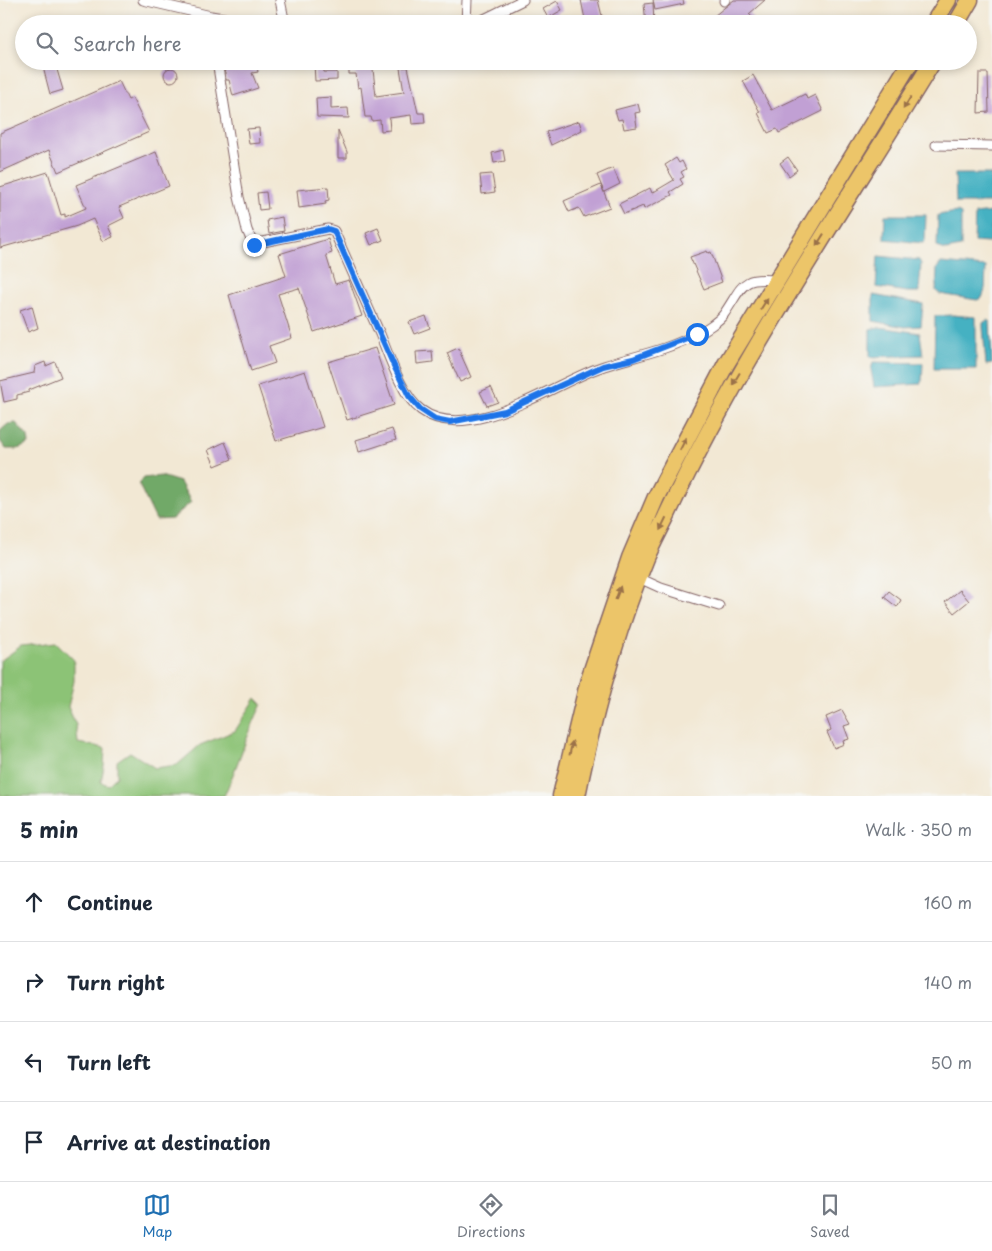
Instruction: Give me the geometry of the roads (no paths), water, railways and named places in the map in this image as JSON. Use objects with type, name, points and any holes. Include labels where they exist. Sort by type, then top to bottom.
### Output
[{"type":"highway","points":[[939,15],[948,0]]},
{"type":"highway","points":[[961,15],[970,0]]},
{"type":"highway","points":[[561,796],[587,686],[608,620],[642,528],[685,439],[726,364],[906,70]]},
{"type":"highway","points":[[577,796],[588,740],[624,618],[639,578],[686,472],[729,391],[788,291],[927,70]]},
{"type":"street","points":[[143,0],[194,15]]},
{"type":"street","points":[[280,0],[283,15]]},
{"type":"street","points":[[466,15],[467,0]]},
{"type":"street","points":[[492,15],[523,0]]},
{"type":"street","points":[[218,70],[241,206],[247,230],[253,244],[328,229],[334,231],[409,396],[420,409],[435,419],[450,422],[505,411],[603,366],[663,348],[697,334],[723,315],[736,293],[746,282],[757,279],[778,281]]},
{"type":"street","points":[[936,146],[992,146]]},
{"type":"street","points":[[639,578],[661,588],[719,606]]},
{"type":"water","points":[[955,174],[991,174],[991,203],[956,203]]},
{"type":"water","points":[[957,212],[961,214],[961,247],[946,250],[937,247],[938,215]]},
{"type":"water","points":[[992,212],[991,241],[988,243],[974,242],[975,214]]},
{"type":"water","points":[[885,215],[926,215],[925,241],[923,243],[884,239]]},
{"type":"water","points":[[878,256],[919,260],[921,264],[919,292],[876,287]]},
{"type":"water","points":[[941,263],[986,267],[985,290],[982,298],[977,300],[940,294],[936,291],[937,268]]},
{"type":"water","points":[[873,295],[923,304],[921,326],[905,327],[873,321]]},
{"type":"water","points":[[935,316],[976,317],[976,369],[934,369]]},
{"type":"water","points":[[987,320],[990,322],[992,364],[986,365],[983,323]]},
{"type":"water","points":[[879,327],[920,333],[923,355],[870,357],[870,329]]},
{"type":"water","points":[[873,362],[923,363],[922,381],[920,384],[874,387],[871,370]]}]
